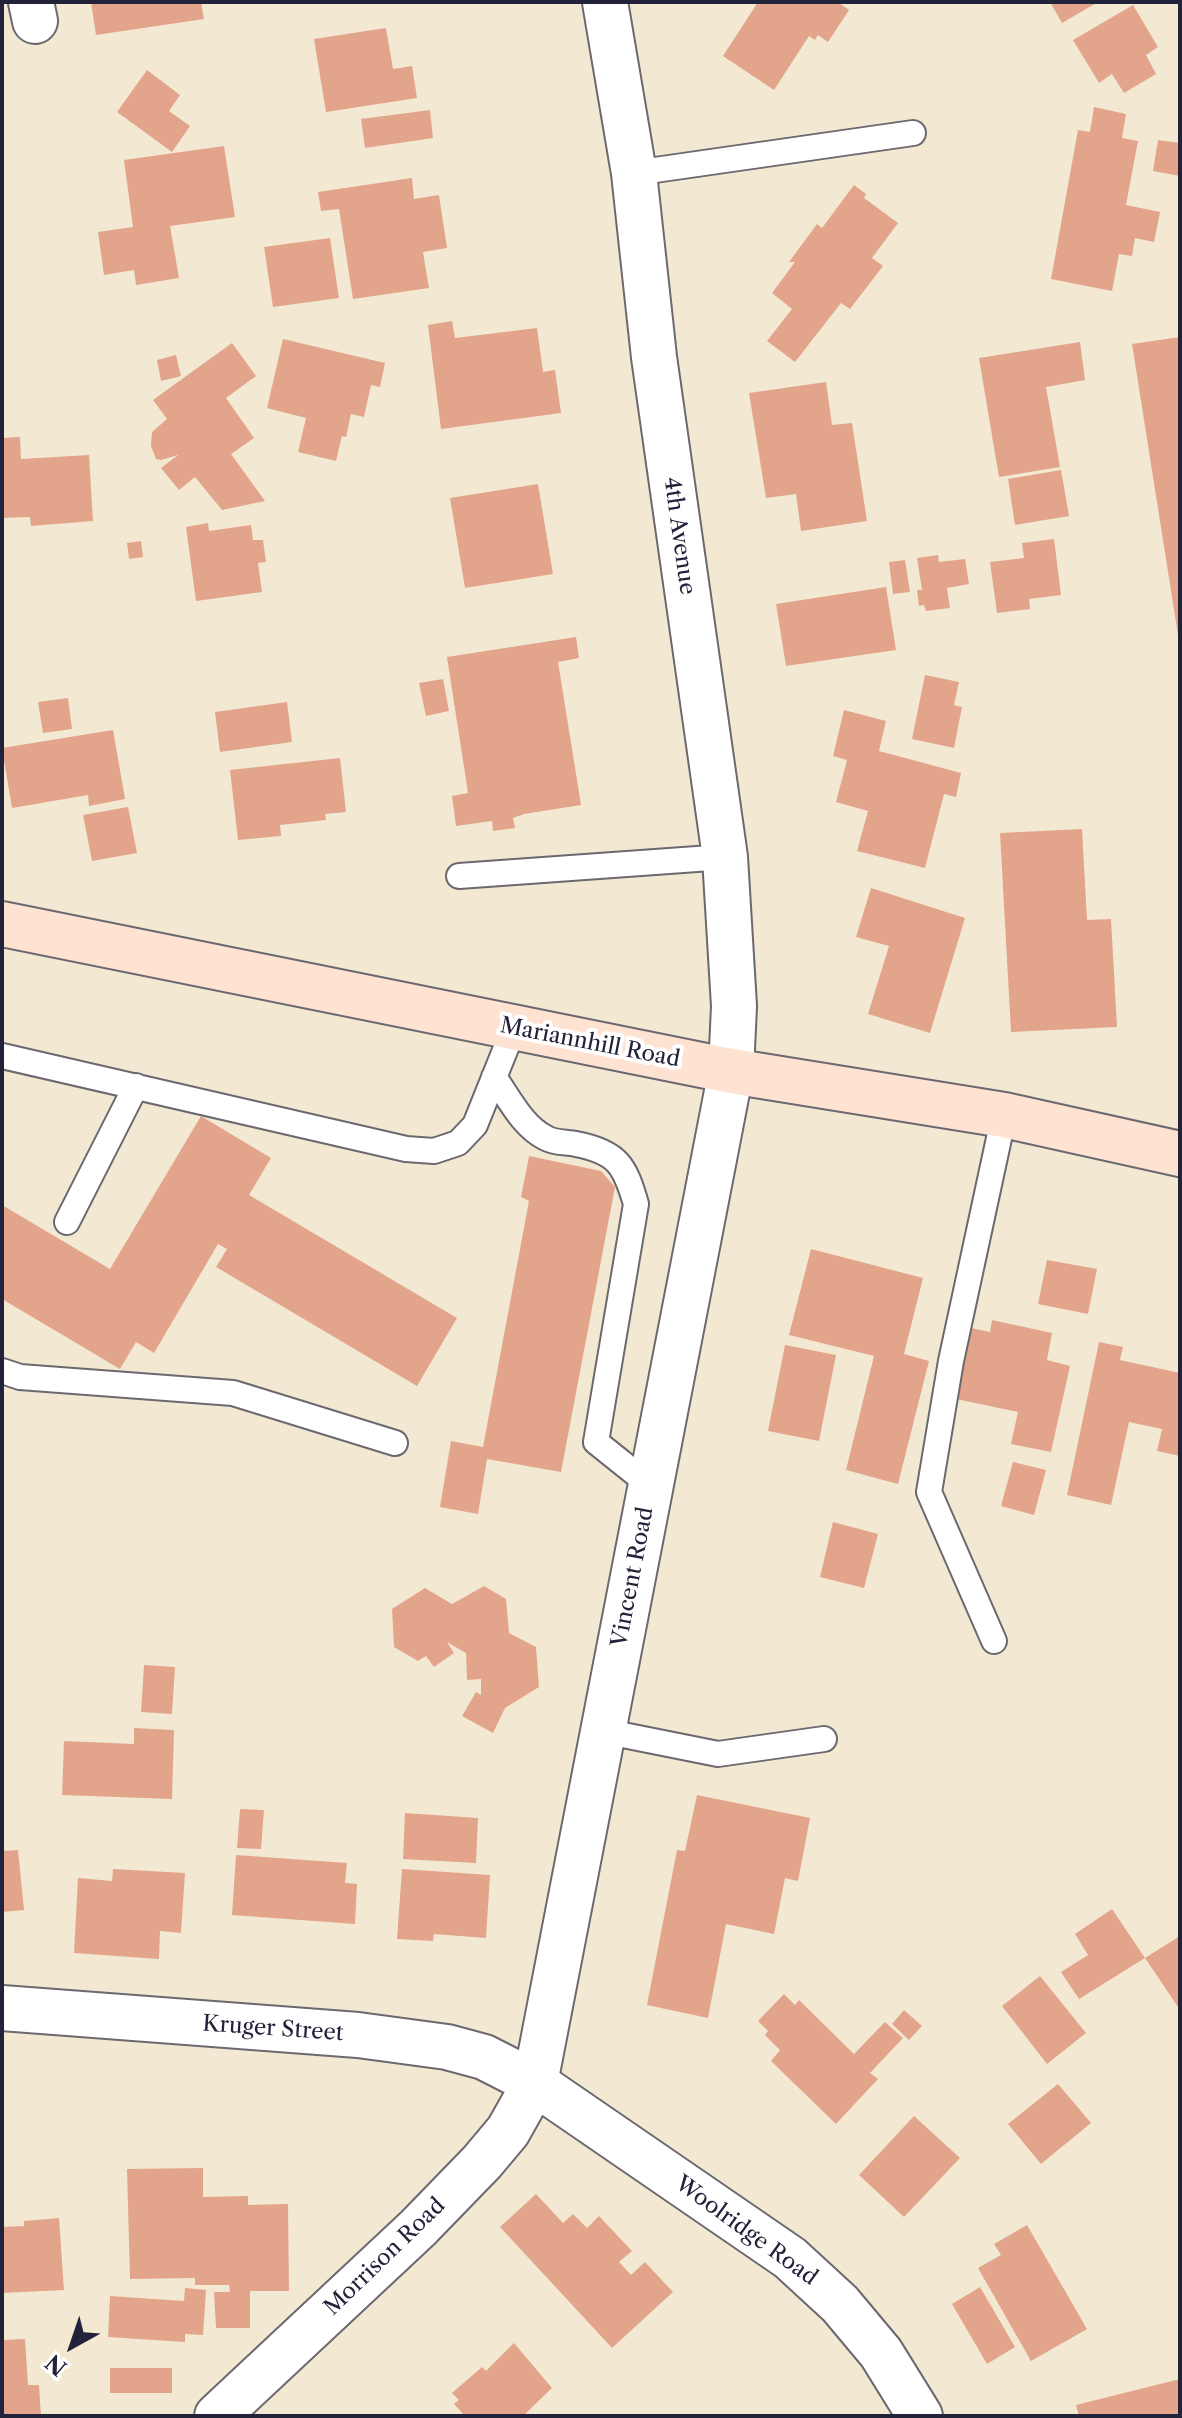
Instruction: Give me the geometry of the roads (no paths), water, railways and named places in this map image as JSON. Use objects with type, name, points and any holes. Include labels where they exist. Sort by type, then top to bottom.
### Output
[{"type":"street","name":"4th Avenue","points":[[605,2],[634,173],[654,357],[725,857],[734,1006],[731,1071]]},
{"type":"street","name":"Mariannhill Road","points":[[2,924],[731,1071],[1004,1115],[1180,1154]]},
{"type":"street","name":"Vincent Road","points":[[535,2083],[731,1071]]},
{"type":"street","name":"Kruger Street","points":[[2,2008],[358,2035],[447,2047],[484,2057],[535,2083]]},
{"type":"street","name":"Morrison Road","points":[[217,2416],[461,2184],[508,2131],[535,2083]]},
{"type":"street","name":"Woolridge Road","points":[[535,2083],[790,2258],[840,2304],[873,2343],[920,2416]]},
{"type":"lane","points":[[634,173],[913,133]]},
{"type":"lane","points":[[459,876],[725,857]]},
{"type":"lane","points":[[5,1064],[136,1086],[406,1149],[434,1151],[458,1143],[475,1125],[514,1028]]},
{"type":"lane","points":[[494,1077],[527,1124],[548,1140],[580,1144],[610,1155],[626,1171],[636,1204],[596,1442],[651,1486]]},
{"type":"lane","points":[[67,1222],[136,1086]]},
{"type":"lane","points":[[994,1641],[929,1492],[951,1361],[1004,1115]]},
{"type":"lane","points":[[2,1371],[20,1377],[233,1393],[395,1443]]},
{"type":"lane","points":[[603,1731],[718,1754],[824,1739]]}]
